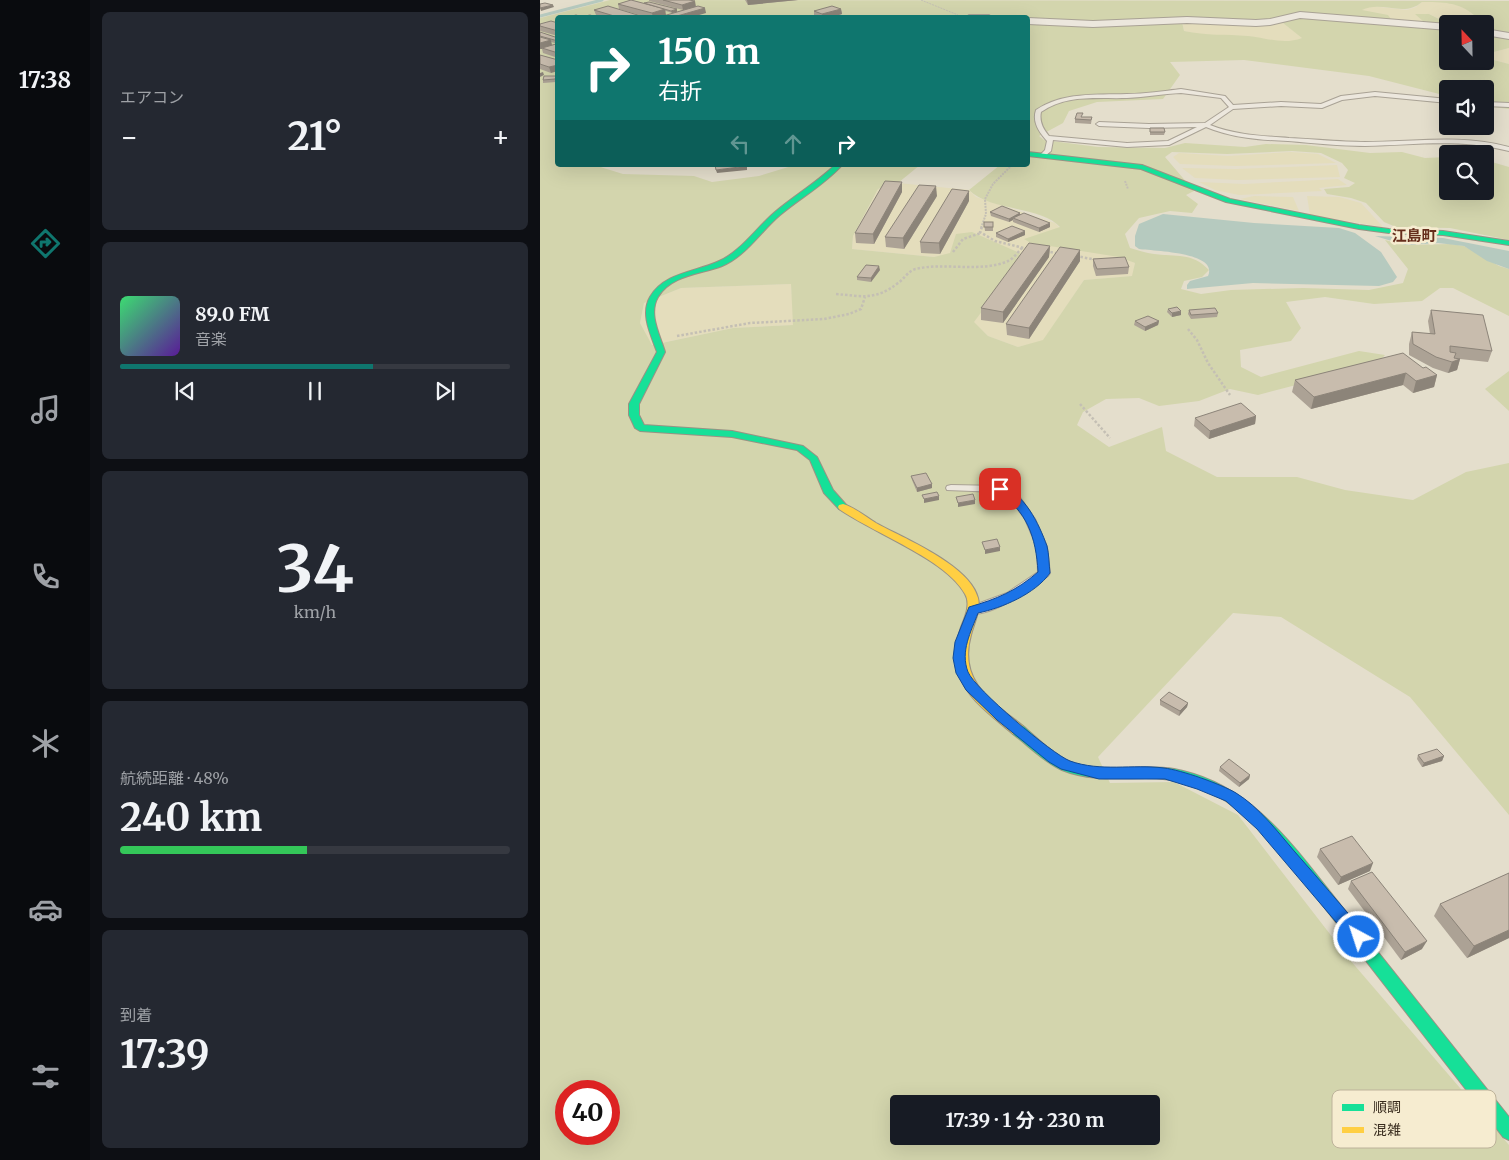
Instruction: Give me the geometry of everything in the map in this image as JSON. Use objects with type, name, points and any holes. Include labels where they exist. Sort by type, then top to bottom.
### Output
[{"type":"street","points":[[1030,21],[1093,24],[1186,20],[1256,24],[1300,15],[1439,26]]},
{"type":"street","points":[[1494,34],[1509,36]]},
{"type":"street","points":[[1030,154],[1142,167],[1228,201],[1359,227],[1389,231],[1443,233],[1509,243]]},
{"type":"street","points":[[838,167],[822,183],[799,197],[767,222],[742,252],[730,259],[670,282],[660,289],[650,305],[651,318],[661,352],[636,395],[634,407],[635,420],[640,428],[663,432],[739,435],[806,451],[821,472],[831,496],[857,518],[949,570],[964,581],[972,597],[973,610],[961,642],[959,658],[962,673],[970,686],[1008,721],[1066,765],[1099,773],[1165,773],[1200,784],[1231,797],[1262,825],[1315,884],[1372,952],[1478,1090]]},
{"type":"street","points":[[1496,1114],[1509,1131]]},
{"type":"lane","points":[[1042,155],[1048,150],[1050,141],[1038,124],[1038,111],[1050,103],[1083,96],[1128,96],[1181,91],[1223,97],[1232,107]]},
{"type":"lane","points":[[1047,138],[1127,145],[1168,143],[1206,125],[1232,107],[1282,104],[1322,106],[1341,98],[1375,94],[1439,100]]},
{"type":"lane","points":[[1494,104],[1509,105]]},
{"type":"lane","points":[[1100,124],[1149,126],[1206,125],[1220,131],[1261,138],[1364,144],[1442,140],[1490,144],[1509,150]]},
{"type":"lane","points":[[952,488],[1000,489],[1015,498],[1030,519],[1042,547],[1044,573],[1027,588],[991,607],[973,610]]},
{"type":"path","points":[[921,0],[960,15]]},
{"type":"path","points":[[981,233],[981,225],[986,214],[985,199],[993,184],[1010,167]]},
{"type":"path","points":[[981,233],[984,236],[1030,249]]},
{"type":"path","points":[[953,252],[964,239],[981,233]]},
{"type":"path","points":[[836,294],[874,297],[887,291],[913,269],[926,266],[962,268],[994,264],[1009,261],[1022,248]]},
{"type":"path","points":[[1045,251],[1062,254]]},
{"type":"path","points":[[1071,255],[1098,260]]},
{"type":"path","points":[[657,340],[742,324],[808,321],[846,316],[861,309],[865,297]]},
{"type":"path","points":[[1188,329],[1197,340],[1208,363],[1230,395]]},
{"type":"path","points":[[1080,404],[1110,438]]},
{"type":"shaded area","points":[[1422,2],[1447,2],[1465,8],[1475,15],[1439,15],[1439,19],[1429,14],[1416,14],[1425,22],[1392,22],[1361,10],[1371,6],[1407,10],[1416,7]]},
{"type":"shaded area","points":[[1182,21],[1238,26],[1283,23],[1303,38],[1289,43],[1246,36],[1205,36],[1184,31]]},
{"type":"shaded area","points":[[1509,48],[1509,64],[1494,60],[1494,52]]},
{"type":"shaded area","points":[[1291,152],[1318,154],[1336,163],[1236,166],[1180,164],[1173,157],[1179,153],[1228,156]]},
{"type":"shaded area","points":[[1337,165],[1340,177],[1238,180],[1195,178],[1182,168],[1236,169]]},
{"type":"shaded area","points":[[1338,179],[1347,185],[1319,188],[1322,191],[1239,195],[1215,190],[1199,182],[1244,184]]},
{"type":"shaded area","points":[[898,183],[969,190],[976,197],[1055,223],[1060,228],[1135,263],[1133,276],[1084,280],[1043,341],[1018,347],[988,336],[973,322],[950,254],[934,257],[852,249],[853,236],[878,189]]},
{"type":"shaded area","points":[[1254,196],[1293,197],[1299,211],[1240,199]]},
{"type":"shaded area","points":[[1307,196],[1339,197],[1361,203],[1383,227],[1310,215]]},
{"type":"shaded area","points":[[1163,214],[1254,223],[1339,228],[1355,233],[1381,252],[1397,277],[1393,282],[1379,286],[1253,283],[1187,289],[1190,281],[1208,276],[1209,268],[1204,262],[1183,254],[1139,249],[1135,246],[1135,236],[1139,224]]},
{"type":"shaded area","points":[[1375,236],[1443,238],[1509,251],[1509,269],[1487,261],[1464,246],[1438,243],[1405,245]]},
{"type":"shaded area","points":[[791,284],[794,325],[733,328],[651,345],[640,323],[644,303],[681,288]]},
{"type":"green space","points":[[610,0],[1509,1],[1509,48],[1494,52],[1494,15],[1474,15],[1462,7],[1436,2],[1422,2],[1408,9],[1370,7],[1362,10],[1388,15],[1393,22],[1424,22],[1415,14],[1429,14],[1439,19],[1439,28],[1437,29],[1439,30],[1439,70],[1494,70],[1494,60],[1509,64],[1509,109],[1494,107],[1494,80],[1439,80],[1439,94],[1369,76],[1244,60],[1170,62],[1180,75],[1163,99],[1097,102],[1069,111],[1063,123],[1039,136],[1044,140],[1098,147],[1165,148],[1185,143],[1245,147],[1266,144],[1306,145],[1370,153],[1402,152],[1425,158],[1439,157],[1439,200],[1494,200],[1494,163],[1509,167],[1509,240],[1450,228],[1396,227],[1384,222],[1366,203],[1327,194],[1324,189],[1349,187],[1355,183],[1344,178],[1348,170],[1342,163],[1321,153],[1292,151],[1227,154],[1172,152],[1165,157],[1194,191],[1186,195],[1198,204],[1192,213],[1170,211],[1139,218],[1125,234],[1130,248],[1151,254],[1183,256],[1196,260],[1209,270],[1202,277],[1184,281],[1181,289],[1201,294],[1231,290],[1303,288],[1369,290],[1403,283],[1408,269],[1385,240],[1405,245],[1451,244],[1464,246],[1499,266],[1509,269],[1509,316],[1453,288],[1440,288],[1422,301],[1374,304],[1325,297],[1286,302],[1301,328],[1291,341],[1240,350],[1241,367],[1261,377],[1359,351],[1385,355],[1377,364],[1258,395],[1230,389],[1199,401],[1159,406],[1139,398],[1106,399],[1083,412],[1077,425],[1109,447],[1162,427],[1166,451],[1217,477],[1297,477],[1345,490],[1413,500],[1466,472],[1509,463],[1509,815],[1410,697],[1281,617],[1233,613],[1098,757],[1110,783],[1174,782],[1238,815],[1350,960],[1462,1090],[1332,1090],[1332,1148],[1496,1148],[1496,1130],[1509,1145],[1509,1160],[540,1160],[540,18]],"holes":[[[555,15],[1030,15],[1030,167],[998,167],[969,190],[989,202],[1041,215],[1060,227],[1024,239],[1031,243],[1119,257],[1135,263],[1132,276],[1084,280],[1043,340],[1018,347],[988,336],[974,322],[1024,255],[972,232],[956,234],[950,253],[934,257],[852,249],[853,236],[878,189],[898,183],[918,167],[788,167],[759,176],[712,182],[694,176],[623,174],[600,167],[555,167]],[[1182,22],[1238,26],[1283,23],[1302,38],[1282,41],[1248,36],[1192,33],[1184,31]],[[791,284],[793,325],[733,328],[652,345],[640,323],[644,303],[681,288]]]},
{"type":"green space","points":[[1509,371],[1509,411],[1485,389]]},
{"type":"building","points":[[631,0],[665,9],[652,13],[618,4]]},
{"type":"building","points":[[663,0],[689,0],[695,1],[682,5]]},
{"type":"building","points":[[649,2],[677,9],[671,11],[644,3]]},
{"type":"building","points":[[540,4],[553,5],[540,8]]},
{"type":"building","points":[[608,6],[638,15],[611,15],[594,10]]},
{"type":"building","points":[[698,6],[705,8],[680,15],[666,15]]},
{"type":"building","points":[[832,6],[841,9],[822,14],[814,11]]},
{"type":"building","points":[[551,21],[555,22],[555,30],[540,26],[540,24]]},
{"type":"building","points":[[540,32],[555,37],[555,40],[540,36]]},
{"type":"building","points":[[540,37],[551,40],[540,43]]},
{"type":"building","points":[[555,44],[555,52],[542,48]]},
{"type":"building","points":[[540,55],[555,59],[555,66],[549,67],[540,64]]},
{"type":"building","points":[[544,76],[555,76],[555,79],[543,80]]},
{"type":"building","points":[[1077,113],[1083,113],[1081,117],[1092,117],[1091,120],[1075,119]]},
{"type":"building","points":[[1150,128],[1164,128],[1165,132],[1150,132]]},
{"type":"building","points":[[715,167],[739,167],[716,170]]},
{"type":"building","points":[[885,181],[902,182],[873,234],[855,233]]},
{"type":"building","points":[[919,185],[936,186],[903,238],[885,237]]},
{"type":"building","points":[[952,189],[969,191],[939,243],[920,242]]},
{"type":"building","points":[[1002,206],[1020,213],[1009,219],[990,212]]},
{"type":"building","points":[[1024,213],[1050,223],[1039,228],[1013,218]]},
{"type":"building","points":[[984,222],[993,222],[993,227],[984,227]]},
{"type":"building","points":[[1012,226],[1025,231],[1008,239],[996,233]]},
{"type":"building","points":[[1029,243],[1050,246],[1003,312],[981,308]]},
{"type":"building","points":[[1060,247],[1080,250],[1029,328],[1006,324]]},
{"type":"building","points":[[1125,257],[1129,267],[1097,269],[1093,259]]},
{"type":"building","points":[[866,265],[879,266],[871,278],[857,277]]},
{"type":"building","points":[[1177,307],[1181,311],[1172,313],[1168,309]]},
{"type":"building","points":[[1215,308],[1218,313],[1191,315],[1189,310]]},
{"type":"building","points":[[1431,310],[1483,315],[1492,351],[1450,346],[1450,352],[1456,353],[1454,358],[1460,359],[1452,362],[1436,357],[1413,344],[1412,332],[1435,334]]},
{"type":"building","points":[[1148,316],[1159,321],[1145,327],[1135,321]]},
{"type":"building","points":[[1403,353],[1423,368],[1426,367],[1437,375],[1416,381],[1406,373],[1314,397],[1295,380]]},
{"type":"building","points":[[1241,403],[1256,416],[1210,431],[1195,418]]},
{"type":"building","points":[[926,473],[932,484],[917,488],[911,476]]},
{"type":"building","points":[[937,492],[939,496],[924,499],[922,495]]},
{"type":"building","points":[[973,494],[975,500],[958,503],[956,497]]},
{"type":"building","points":[[997,539],[1000,547],[985,550],[982,542]]},
{"type":"building","points":[[1169,692],[1188,703],[1180,711],[1160,700]]},
{"type":"building","points":[[1437,749],[1444,756],[1424,763],[1418,755]]},
{"type":"building","points":[[1229,759],[1250,775],[1240,783],[1220,767]]},
{"type":"building","points":[[1352,836],[1373,863],[1341,877],[1320,849]]},
{"type":"building","points":[[1372,872],[1427,941],[1405,952],[1351,881]]},
{"type":"building","points":[[1509,873],[1509,930],[1474,946],[1440,904]]},
{"type":"waterway","points":[[540,16],[602,0]]},
{"type":"traffic: fast","points":[[1030,154],[1142,167],[1228,201],[1359,227],[1389,231],[1443,233],[1509,243]]},
{"type":"traffic: fast","points":[[837,167],[778,213],[729,259],[676,278],[660,289],[654,297],[650,310],[652,324],[661,352],[634,404],[634,415],[640,428],[732,434],[800,448],[814,459],[828,491],[843,507]]},
{"type":"traffic: fast","points":[[1018,730],[1047,754],[1067,766],[1090,771],[1160,773],[1185,777],[1225,793],[1239,802],[1279,839],[1303,868],[1477,1090]]},
{"type":"traffic: fast","points":[[1496,1114],[1509,1131]]},
{"type":"traffic: slow","points":[[843,507],[857,517],[932,558],[962,581],[971,594],[973,602],[962,646],[962,661],[965,675],[981,698],[1018,730]]},
{"type":"district","name":"江島町","points":[[1414,235]]},
{"type":"route","points":[[1000,489],[1015,498],[1030,519],[1042,547],[1044,573],[1027,588],[991,607],[973,610],[961,642],[959,658],[962,673],[970,686],[1002,716],[1054,758],[1066,765],[1099,773],[1165,773],[1200,784],[1231,797],[1262,825],[1359,937]]}]
